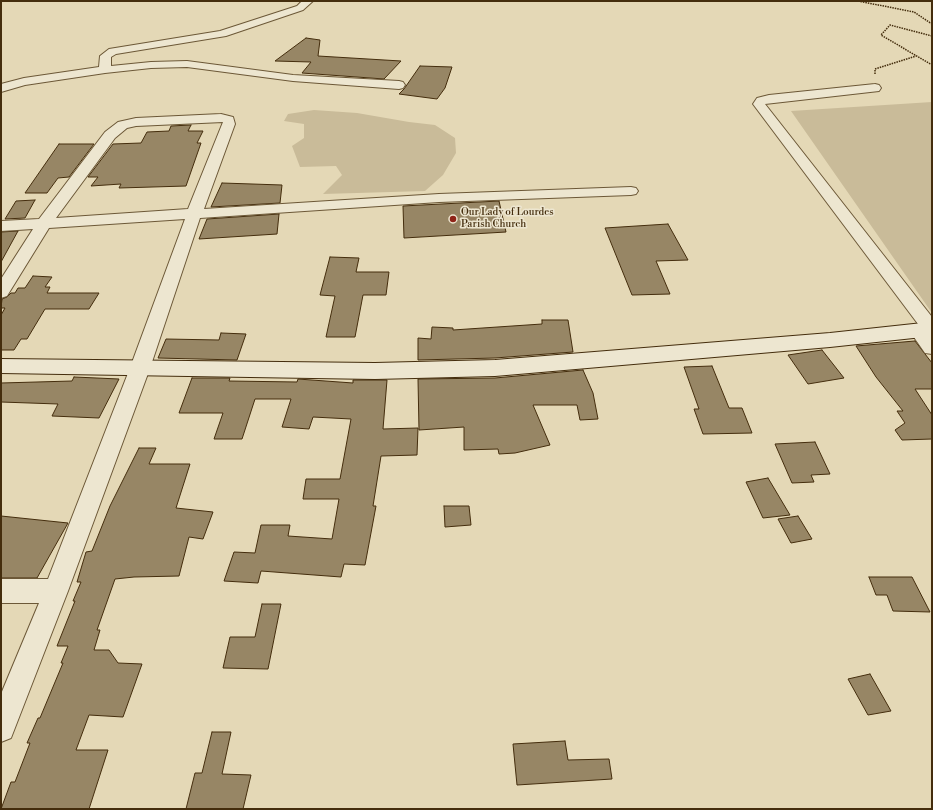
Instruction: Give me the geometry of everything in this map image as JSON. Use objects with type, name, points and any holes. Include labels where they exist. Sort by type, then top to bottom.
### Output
[{"type":"street","points":[[105,70],[106,56],[113,51],[222,34],[300,8],[308,1]]},
{"type":"street","points":[[1,88],[24,82],[105,70],[151,65],[187,64],[293,78],[399,85]]},
{"type":"street","points":[[875,88],[769,99],[759,104],[927,329],[932,348]]},
{"type":"street","points":[[1,292],[44,223],[116,129],[123,125],[136,122],[225,118],[229,120],[229,124],[194,214],[140,368],[56,591],[1,728]]},
{"type":"street","points":[[1,226],[439,198],[631,191]]},
{"type":"street","points":[[1,366],[375,371],[495,368],[830,340],[927,329]]},
{"type":"street","points":[[1,591],[56,591]]},
{"type":"path","points":[[858,1],[914,12],[932,24]]},
{"type":"path","points":[[932,36],[890,24],[881,35],[932,65]]},
{"type":"path","points":[[875,88],[875,69],[917,56]]},
{"type":"shaded area","points":[[932,102],[932,313],[791,111]]},
{"type":"shaded area","points":[[314,110],[357,113],[435,125],[455,138],[456,153],[443,175],[425,191],[323,194],[342,175],[336,166],[300,167],[292,146],[304,138],[304,124],[284,121],[288,114]]},
{"type":"building","points":[[306,38],[320,40],[318,56],[401,61],[384,79],[302,73],[311,62],[275,61]]},
{"type":"building","points":[[420,66],[452,67],[445,88],[437,99],[399,94]]},
{"type":"building","points":[[191,125],[188,131],[203,131],[197,143],[201,143],[186,186],[119,188],[121,184],[91,186],[98,177],[88,177],[113,144],[141,143],[147,132],[169,131],[171,126]]},
{"type":"building","points":[[59,144],[94,144],[69,177],[58,178],[47,193],[25,193]]},
{"type":"building","points":[[222,183],[282,185],[280,203],[211,207]]},
{"type":"building","points":[[35,200],[25,218],[5,219],[16,201]]},
{"type":"building","name":"Our Lady of Lourdes Parish Church","points":[[499,201],[506,232],[404,238],[403,206]]},
{"type":"building","points":[[279,214],[277,234],[199,239],[207,219]]},
{"type":"building","points":[[668,224],[688,260],[656,261],[670,294],[632,295],[605,228]]},
{"type":"building","points":[[18,231],[1,262],[1,232]]},
{"type":"building","points":[[330,257],[359,258],[356,272],[389,272],[386,295],[363,295],[355,337],[326,337],[335,296],[320,295]]},
{"type":"building","points":[[33,276],[52,277],[45,287],[50,287],[47,293],[99,293],[89,309],[45,309],[27,339],[21,339],[14,350],[1,350],[1,315],[5,308],[1,308],[2,299],[11,293],[15,293],[18,288],[25,288]]},
{"type":"building","points":[[542,320],[568,320],[573,352],[495,358],[418,360],[418,338],[431,339],[432,327],[453,328],[453,330],[542,324]]},
{"type":"building","points":[[221,333],[246,334],[237,360],[158,358],[166,339],[219,340]]},
{"type":"building","points":[[915,341],[932,363],[932,389],[915,389],[932,415],[932,439],[902,440],[895,430],[905,423],[897,411],[903,411],[876,377],[856,346]]},
{"type":"building","points":[[822,350],[844,378],[808,384],[788,355]]},
{"type":"building","points":[[712,366],[729,408],[742,408],[752,433],[703,434],[694,409],[699,409],[684,367]]},
{"type":"building","points":[[583,370],[593,393],[598,419],[580,420],[577,405],[533,405],[550,445],[515,453],[499,454],[498,449],[464,450],[464,427],[419,430],[418,379],[495,378]]},
{"type":"building","points":[[74,377],[119,379],[99,418],[52,416],[58,404],[1,402],[1,383],[72,381]]},
{"type":"building","points":[[192,378],[230,378],[229,381],[297,382],[298,379],[353,383],[353,380],[387,380],[383,429],[418,428],[417,455],[381,456],[373,506],[376,506],[365,565],[344,564],[341,577],[261,571],[258,583],[224,581],[234,552],[255,553],[261,525],[290,525],[288,536],[332,539],[339,499],[303,499],[306,479],[340,479],[351,419],[313,417],[309,429],[282,427],[291,399],[255,399],[242,439],[214,439],[223,413],[179,413]]},
{"type":"building","points":[[815,442],[830,474],[811,475],[814,482],[792,483],[775,444]]},
{"type":"building","points":[[139,448],[156,448],[149,464],[190,464],[176,508],[213,512],[203,539],[189,537],[179,576],[115,579],[97,630],[100,630],[94,650],[109,650],[118,663],[142,664],[123,717],[89,715],[76,750],[108,750],[89,809],[1,809],[11,782],[15,782],[30,743],[27,743],[38,718],[40,718],[63,663],[61,663],[68,646],[57,646],[81,582],[77,582],[86,552],[92,551],[110,506]]},
{"type":"building","points":[[768,478],[790,515],[763,518],[746,482]]},
{"type":"building","points":[[444,506],[469,506],[471,525],[445,527]]},
{"type":"building","points":[[1,516],[68,523],[37,578],[1,578]]},
{"type":"building","points":[[798,516],[812,539],[791,543],[778,519]]},
{"type":"building","points":[[869,577],[912,577],[930,612],[893,611],[887,595],[876,595]]},
{"type":"building","points":[[262,604],[281,604],[268,669],[223,668],[230,637],[255,637]]},
{"type":"building","points":[[870,674],[891,711],[868,715],[848,679]]},
{"type":"building","points":[[212,732],[231,732],[222,774],[251,775],[243,809],[186,809],[195,773],[202,773]]},
{"type":"building","points":[[565,741],[568,760],[609,759],[612,779],[517,785],[513,744]]},
{"type":"place","name":"Our Lady of Lourdes Parish Church","points":[[453,219]]}]
